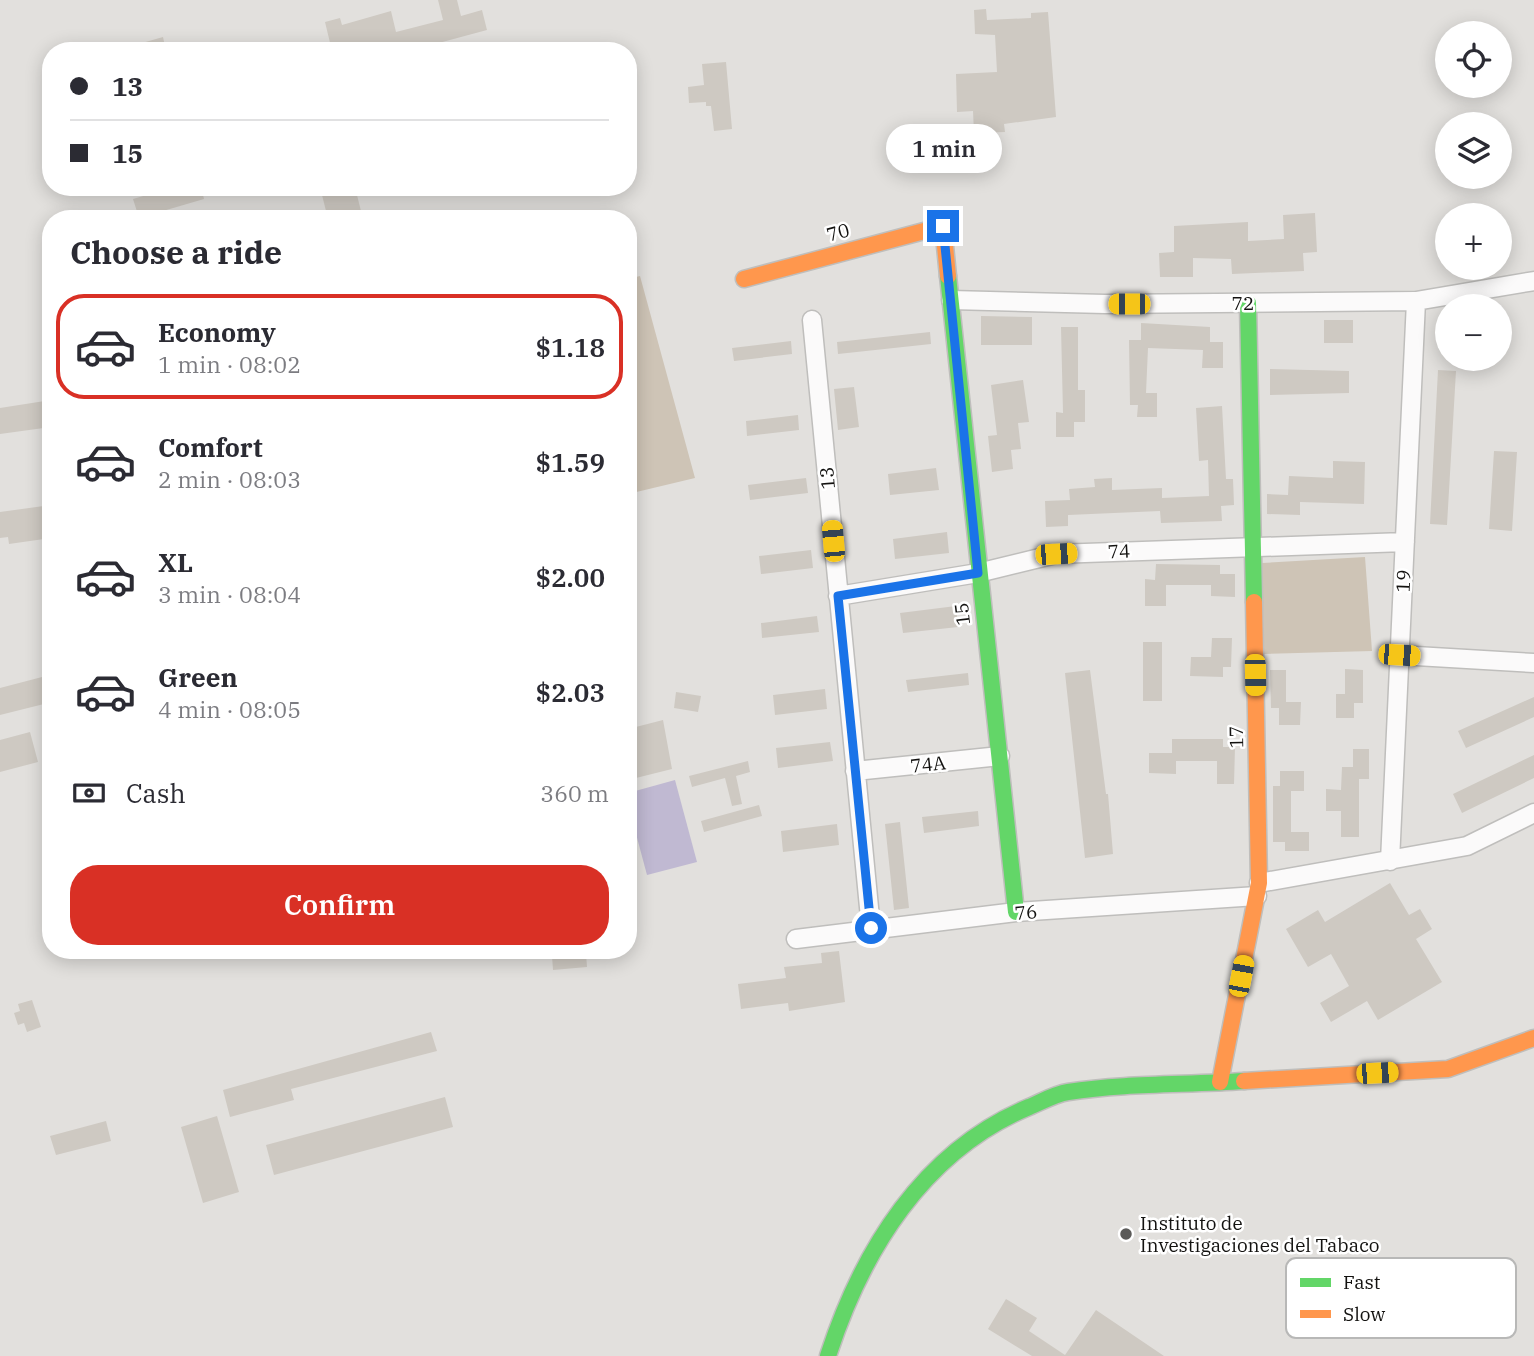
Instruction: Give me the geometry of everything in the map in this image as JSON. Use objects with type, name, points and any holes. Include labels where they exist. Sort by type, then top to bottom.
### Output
[{"type":"street","name":"70","points":[[744,279],[943,226]]},
{"type":"street","name":"15","points":[[943,226],[1016,912]]},
{"type":"street","name":"72","points":[[951,300],[1416,302],[1534,281]]},
{"type":"street","name":"19","points":[[1390,861],[1416,302]]},
{"type":"street","name":"17","points":[[1220,1082],[1258,889],[1248,303]]},
{"type":"street","name":"13","points":[[812,320],[871,928]]},
{"type":"street","name":"74","points":[[838,596],[978,573],[1056,554],[1253,545],[1405,542]]},
{"type":"street","points":[[1399,655],[1534,663]]},
{"type":"street","name":"74A","points":[[855,771],[1000,756]]},
{"type":"street","name":"76","points":[[796,939],[1016,912],[1258,889],[1468,846],[1534,813]]},
{"type":"street","points":[[828,1356],[839,1322],[867,1263],[902,1205],[945,1157],[1005,1117],[1066,1092],[1448,1069],[1534,1038]]},
{"type":"shaded area","points":[[640,276],[695,478],[637,492],[637,277]]},
{"type":"shaded area","points":[[1365,557],[1372,651],[1264,654],[1262,563]]},
{"type":"shaded area","points":[[675,780],[697,862],[647,875],[637,838],[637,791]]},
{"type":"building","points":[[438,0],[457,0],[461,16],[482,10],[487,30],[442,42],[330,42],[325,22],[340,18],[342,25],[391,11],[396,32],[443,20]]},
{"type":"building","points":[[986,9],[987,20],[1031,18],[1031,13],[1048,12],[1056,117],[1004,124],[1005,132],[974,133],[973,111],[957,112],[956,74],[997,72],[995,35],[975,34],[974,10]]},
{"type":"building","points":[[163,37],[164,42],[146,42]]},
{"type":"building","points":[[726,62],[732,129],[714,131],[711,106],[706,106],[706,102],[689,103],[688,87],[704,85],[702,64]]},
{"type":"building","points":[[143,196],[203,196],[204,199],[166,210],[136,210],[133,199]]},
{"type":"building","points":[[322,196],[357,196],[361,210],[326,210]]},
{"type":"building","points":[[1315,213],[1317,252],[1303,253],[1304,271],[1232,274],[1231,259],[1193,258],[1193,277],[1160,277],[1159,253],[1174,252],[1174,226],[1248,222],[1248,241],[1284,239],[1283,215]]},
{"type":"building","points":[[981,316],[1032,317],[1032,345],[981,345]]},
{"type":"building","points":[[1324,320],[1353,320],[1353,343],[1324,343]]},
{"type":"building","points":[[1141,323],[1210,327],[1210,342],[1223,342],[1223,368],[1202,368],[1203,350],[1148,348],[1146,393],[1157,393],[1157,417],[1137,417],[1138,405],[1130,405],[1129,340],[1141,340]]},
{"type":"building","points":[[1061,327],[1078,327],[1078,390],[1085,390],[1085,422],[1074,422],[1074,437],[1056,437],[1056,412],[1063,413]]},
{"type":"building","points":[[930,332],[931,344],[838,354],[837,342]]},
{"type":"building","points":[[791,341],[792,354],[734,361],[732,348]]},
{"type":"building","points":[[1270,369],[1349,371],[1349,393],[1270,395]]},
{"type":"building","points":[[1438,371],[1456,371],[1447,525],[1430,524]]},
{"type":"building","points":[[1023,380],[1029,422],[1018,423],[1021,449],[1011,450],[1013,469],[992,472],[988,436],[997,435],[991,385]]},
{"type":"building","points":[[854,387],[859,427],[838,430],[834,389]]},
{"type":"building","points":[[42,401],[42,428],[0,434],[0,408]]},
{"type":"building","points":[[1222,406],[1226,479],[1233,479],[1234,505],[1221,506],[1222,521],[1161,523],[1160,511],[1068,515],[1068,526],[1046,527],[1045,501],[1070,500],[1069,489],[1095,487],[1094,479],[1112,478],[1112,490],[1162,488],[1162,498],[1209,496],[1208,460],[1199,461],[1196,408]]},
{"type":"building","points":[[798,415],[799,430],[747,436],[746,421]]},
{"type":"building","points":[[1494,451],[1517,452],[1512,531],[1489,529]]},
{"type":"building","points":[[1333,461],[1365,462],[1364,504],[1300,502],[1300,515],[1267,514],[1267,494],[1288,495],[1289,476],[1333,478]]},
{"type":"building","points":[[936,468],[939,490],[890,495],[888,474]]},
{"type":"building","points":[[806,478],[808,493],[750,500],[748,485]]},
{"type":"building","points":[[42,506],[42,539],[9,544],[8,537],[0,538],[0,512]]},
{"type":"building","points":[[947,532],[949,553],[895,559],[893,539]]},
{"type":"building","points":[[811,550],[813,568],[761,574],[759,556]]},
{"type":"building","points":[[1156,564],[1220,565],[1220,574],[1235,574],[1235,597],[1211,596],[1211,585],[1166,585],[1166,606],[1145,606],[1145,579],[1155,580]]},
{"type":"building","points":[[956,606],[958,627],[903,633],[900,613]]},
{"type":"building","points":[[817,616],[819,632],[762,638],[761,623]]},
{"type":"building","points":[[1212,638],[1232,638],[1231,667],[1223,667],[1223,677],[1190,676],[1191,657],[1211,657]]},
{"type":"building","points":[[1143,642],[1162,642],[1162,701],[1143,701]]},
{"type":"building","points":[[1345,669],[1363,670],[1363,703],[1354,703],[1354,718],[1336,718],[1336,694],[1345,694]]},
{"type":"building","points":[[1090,670],[1108,794],[1113,854],[1085,858],[1065,673]]},
{"type":"building","points":[[1270,670],[1286,670],[1286,702],[1301,702],[1300,725],[1279,725],[1279,708],[1271,708]]},
{"type":"building","points":[[968,673],[969,685],[908,692],[906,680]]},
{"type":"building","points":[[42,677],[42,704],[0,715],[0,688]]},
{"type":"building","points":[[825,689],[827,709],[775,715],[773,695]]},
{"type":"building","points":[[676,692],[701,696],[698,712],[674,708]]},
{"type":"building","points":[[1534,697],[1534,717],[1466,748],[1458,731]]},
{"type":"building","points":[[663,720],[672,769],[637,778],[637,727]]},
{"type":"building","points":[[30,732],[38,762],[0,772],[0,740]]},
{"type":"building","points":[[1172,739],[1223,739],[1223,747],[1235,747],[1234,784],[1217,784],[1217,761],[1176,761],[1176,774],[1149,773],[1149,753],[1172,753]]},
{"type":"building","points":[[830,742],[833,761],[778,768],[776,748]]},
{"type":"building","points":[[1353,749],[1369,749],[1369,779],[1359,779],[1359,837],[1341,837],[1341,811],[1326,811],[1326,789],[1341,790],[1342,767],[1353,767]]},
{"type":"building","points":[[1534,755],[1534,778],[1462,813],[1453,794]]},
{"type":"building","points":[[748,761],[750,772],[736,776],[742,804],[732,806],[725,778],[692,787],[689,776]]},
{"type":"building","points":[[1280,771],[1304,771],[1304,791],[1291,791],[1291,832],[1309,832],[1309,851],[1285,851],[1285,842],[1273,842],[1273,786],[1280,786]]},
{"type":"building","points":[[759,805],[762,816],[704,832],[701,821]]},
{"type":"building","points":[[978,811],[979,826],[924,833],[922,817]]},
{"type":"building","points":[[900,822],[909,908],[894,910],[885,824]]},
{"type":"building","points":[[837,824],[839,845],[783,852],[781,831]]},
{"type":"building","points":[[1390,883],[1409,915],[1420,909],[1432,929],[1416,939],[1442,982],[1378,1020],[1367,1001],[1331,1022],[1320,1003],[1349,986],[1331,954],[1308,967],[1286,929],[1318,910],[1325,922]]},
{"type":"building","points":[[839,951],[845,1002],[789,1011],[788,1003],[741,1009],[738,984],[786,978],[784,967],[822,963],[821,953]]},
{"type":"building","points":[[552,959],[586,959],[587,967],[553,970]]},
{"type":"building","points":[[32,1000],[41,1027],[27,1032],[24,1023],[18,1025],[14,1013],[20,1011],[18,1004]]},
{"type":"building","points":[[431,1032],[437,1051],[291,1089],[294,1100],[230,1117],[223,1090]]},
{"type":"building","points":[[445,1097],[453,1127],[274,1175],[266,1145]]},
{"type":"building","points":[[217,1116],[239,1192],[203,1203],[181,1127]]},
{"type":"building","points":[[106,1121],[111,1141],[56,1155],[50,1136]]},
{"type":"building","points":[[1006,1299],[1037,1318],[1029,1331],[1065,1355],[1096,1310],[1164,1356],[1032,1356],[988,1329]]},
{"type":"traffic: fast","points":[[948,276],[1016,912]]},
{"type":"traffic: fast","points":[[1248,303],[1254,602]]},
{"type":"traffic: fast","points":[[828,1356],[859,1279],[902,1209],[928,1177],[958,1150],[991,1126],[1048,1098],[1068,1092],[1244,1081]]},
{"type":"traffic: slow","points":[[744,279],[943,226],[948,276]]},
{"type":"traffic: slow","points":[[1220,1082],[1259,883],[1254,602]]},
{"type":"traffic: slow","points":[[1244,1081],[1448,1069],[1534,1038]]},
{"type":"place","name":"Instituto de Investigaciones del Tabaco","points":[[1126,1234]]},
{"type":"route","points":[[871,928],[838,596],[978,573],[943,226]]}]
